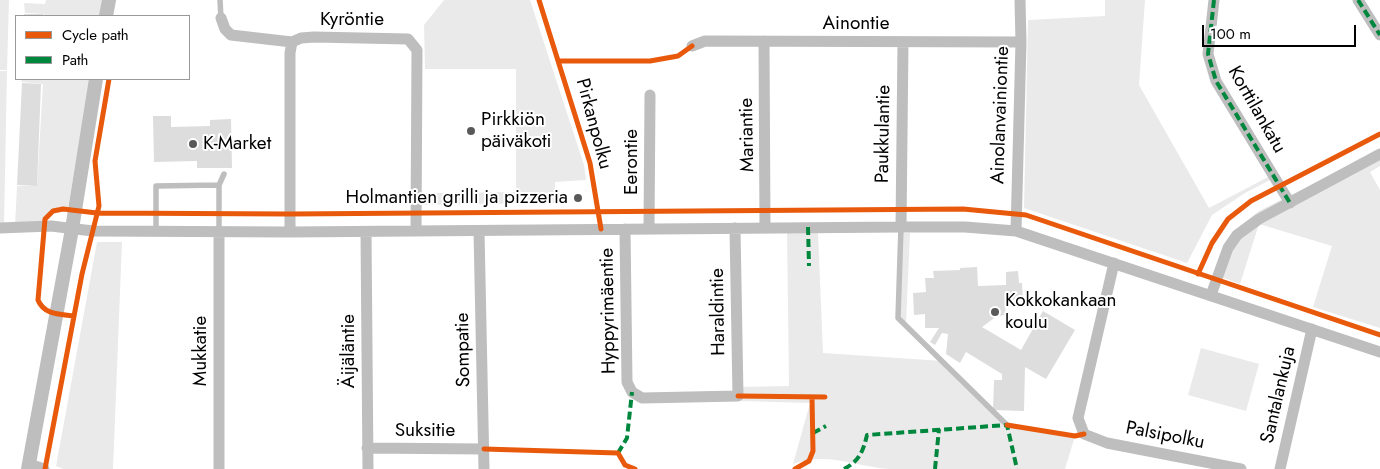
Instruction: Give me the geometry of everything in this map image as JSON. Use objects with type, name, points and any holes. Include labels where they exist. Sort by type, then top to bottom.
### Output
[{"type":"street","points":[[106,15],[109,0]]},
{"type":"street","name":"Ainolanvainiontie","points":[[1016,231],[1022,42],[1020,0]]},
{"type":"street","name":"Korttilankatu","points":[[1214,0],[1208,54],[1216,80],[1290,203]]},
{"type":"street","points":[[1358,0],[1380,35]]},
{"type":"street","name":"Kyröntie","points":[[221,18],[225,29],[231,35],[292,42],[301,38],[314,37],[408,39],[417,50],[416,231]]},
{"type":"street","name":"Ainontie","points":[[692,46],[705,41],[1022,42]]},
{"type":"street","name":"Mariantie","points":[[764,41],[765,228]]},
{"type":"street","points":[[290,232],[290,53],[292,42]]},
{"type":"street","name":"Paukkulantie","points":[[901,226],[903,42]]},
{"type":"street","points":[[44,469],[29,467],[72,229],[96,80]]},
{"type":"street","name":"Eerontie","points":[[649,229],[650,95]]},
{"type":"street","points":[[1211,295],[1228,248],[1237,235],[1290,203],[1380,154]]},
{"type":"street","points":[[0,228],[51,226],[72,229],[156,232],[366,232],[901,226],[965,227],[1016,231],[1380,352]]},
{"type":"street","name":"Haraldintie","points":[[632,392],[642,398],[738,396],[735,228]]},
{"type":"street","name":"Hyppyrimäentie","points":[[625,229],[627,382],[632,392]]},
{"type":"street","name":"Sompatie","points":[[479,230],[484,469]]},
{"type":"street","name":"Mukkatie","points":[[219,232],[219,469]]},
{"type":"street","name":"Äijäläntie","points":[[366,232],[368,469]]},
{"type":"street","name":"Palsipolku","points":[[1114,263],[1078,418],[1084,434],[1107,443],[1240,469]]},
{"type":"street","name":"Santalankuja","points":[[1280,469],[1312,329]]},
{"type":"street","name":"Suksitie","points":[[367,448],[484,449]]},
{"type":"lane","points":[[220,0],[221,18]]},
{"type":"lane","points":[[219,232],[218,185],[224,174]]},
{"type":"lane","points":[[156,232],[156,186],[218,185]]},
{"type":"lane","points":[[901,226],[898,318],[1007,425]]},
{"type":"shaded area","points":[[0,0],[9,0],[7,70],[0,70]]},
{"type":"shaded area","points":[[46,0],[104,0],[101,15],[25,13],[24,3],[45,4]]},
{"type":"shaded area","points":[[444,0],[530,0],[584,165],[586,180],[555,182],[555,203],[425,205],[425,193],[516,192],[516,69],[425,69],[424,25]]},
{"type":"shaded area","points":[[1105,0],[1145,0],[1139,85],[1209,208],[1270,176],[1272,179],[1245,193],[1212,215],[1187,263],[1024,208],[1028,20],[1105,16]]},
{"type":"shaded area","points":[[0,71],[7,71],[4,225],[0,225]]},
{"type":"shaded area","points":[[22,80],[90,80],[68,208],[52,210],[45,218],[44,226],[15,226],[17,186],[37,186],[43,84],[21,82]]},
{"type":"shaded area","points":[[1380,150],[1380,166],[1370,172],[1380,190],[1380,328],[1313,307],[1332,246],[1259,224],[1240,284],[1213,274],[1240,226],[1259,211]]},
{"type":"shaded area","points":[[787,232],[818,232],[823,353],[943,361],[1007,425],[1075,436],[1065,469],[890,469],[829,459],[805,460],[793,464],[810,403],[741,401],[741,387],[789,386]]},
{"type":"shaded area","points":[[902,233],[910,233],[906,323],[900,317]]},
{"type":"shaded area","points":[[97,242],[122,242],[113,469],[63,469],[56,466]]},
{"type":"shaded area","points":[[1201,348],[1259,364],[1246,411],[1188,395]]},
{"type":"building","points":[[24,14],[43,14],[43,15]]},
{"type":"building","points":[[22,83],[41,84],[37,186],[17,185]]},
{"type":"building","name":"K-Market","points":[[153,116],[171,116],[171,127],[210,126],[210,120],[231,119],[232,168],[197,168],[197,161],[154,162]]},
{"type":"building","points":[[977,267],[978,286],[1006,285],[1006,272],[1018,271],[1019,283],[1022,283],[1023,300],[1010,300],[1005,304],[1006,315],[997,316],[982,327],[1021,350],[1043,311],[1075,330],[1046,379],[1025,367],[1024,411],[993,410],[994,380],[1002,380],[1002,374],[966,352],[960,363],[946,354],[948,334],[942,333],[935,345],[930,342],[939,328],[925,328],[925,314],[914,315],[913,293],[926,292],[925,278],[934,278],[933,271]]},
{"type":"marked path","points":[[1214,0],[1208,54],[1216,81],[1290,203]]},
{"type":"marked path","points":[[1358,0],[1380,35]]},
{"type":"marked path","points":[[808,227],[809,266]]},
{"type":"marked path","points":[[618,453],[627,438],[632,392]]},
{"type":"marked path","points":[[844,469],[860,455],[867,435],[1007,425],[1017,469]]},
{"type":"marked path","points":[[813,433],[826,426]]},
{"type":"marked path","points":[[935,469],[939,429]]},
{"type":"cycle path","name":"Pirkanpolku","points":[[539,0],[590,163],[601,229]]},
{"type":"cycle path","points":[[560,61],[650,61],[678,56],[692,46]]},
{"type":"cycle path","points":[[45,469],[82,274],[99,206],[95,161],[109,80]]},
{"type":"cycle path","points":[[1198,274],[1212,243],[1228,219],[1251,201],[1380,134]]},
{"type":"cycle path","points":[[74,316],[48,311],[44,309],[38,300],[45,219],[53,211],[63,209],[97,213],[290,214],[963,209],[1026,215],[1380,335]]},
{"type":"cycle path","points":[[738,396],[825,397]]},
{"type":"cycle path","points":[[795,469],[809,461],[813,451],[812,397]]},
{"type":"cycle path","points":[[1007,425],[1075,436],[1084,434]]},
{"type":"cycle path","points":[[484,449],[618,453],[625,465],[635,469]]},
{"type":"place","name":"Pirkkiön päiväkoti","points":[[471,131]]},
{"type":"place","name":"K-Market","points":[[193,144]]},
{"type":"place","name":"Holmantien grilli ja pizzeria","points":[[578,198]]},
{"type":"place","name":"Kokkokankaan koulu","points":[[995,312]]}]
